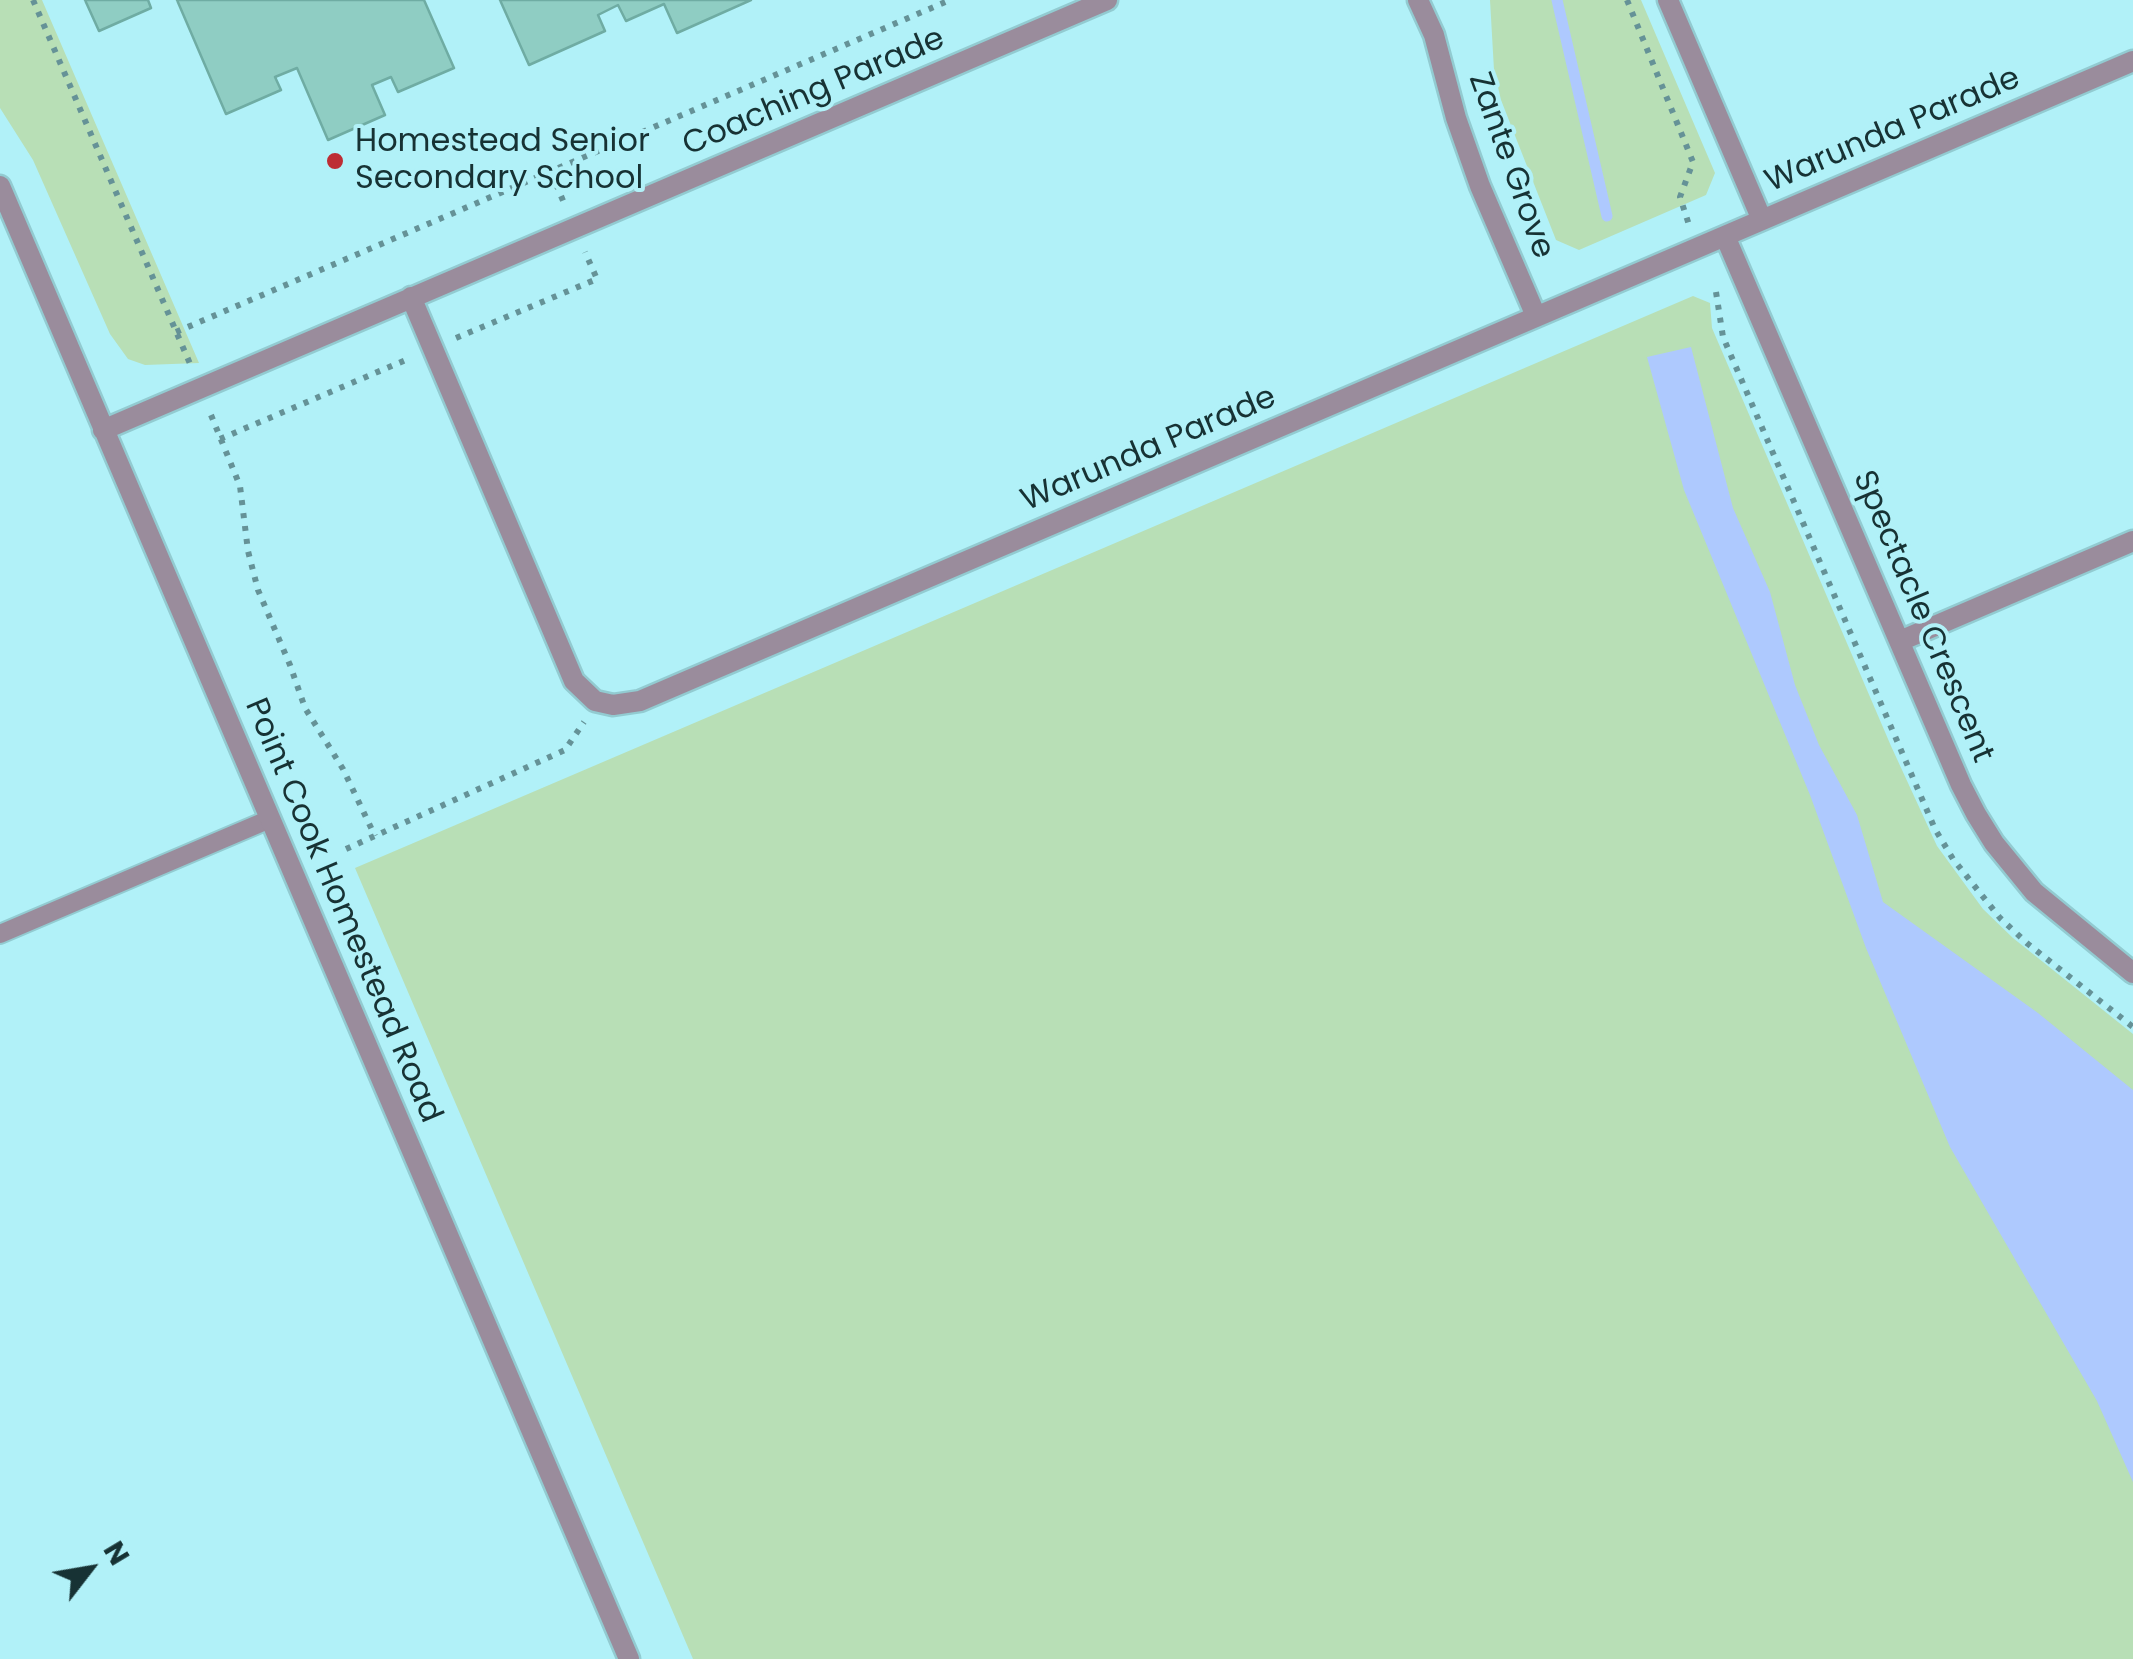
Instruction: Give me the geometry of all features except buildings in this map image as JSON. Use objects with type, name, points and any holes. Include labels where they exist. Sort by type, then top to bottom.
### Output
[{"type":"street","name":"Coaching Parade","points":[[103,430],[1107,0]]},
{"type":"street","name":"Zante Grove","points":[[1418,0],[1434,34],[1465,146],[1536,316]]},
{"type":"street","name":"Zante Grove","points":[[1434,34],[1438,0]]},
{"type":"street","points":[[1668,0],[1762,220]]},
{"type":"street","name":"Warunda Parade","points":[[595,701],[613,705],[640,701],[2133,61]]},
{"type":"street","name":"Point Cook Homestead Road","points":[[0,186],[630,1659]]},
{"type":"street","name":"Spectacle Crescent","points":[[1725,236],[1961,785],[1994,843],[2034,892],[2133,973]]},
{"type":"street","points":[[411,297],[574,681],[595,701]]},
{"type":"street","points":[[1900,641],[2133,541]]},
{"type":"lane","points":[[0,934],[270,819]]},
{"type":"path","points":[[176,332],[950,0]]},
{"type":"path","points":[[346,848],[565,750],[578,735],[595,701]]},
{"type":"green space","points":[[0,0],[42,0],[199,363],[145,365],[128,359],[110,334],[33,160],[0,108]]},
{"type":"green space","points":[[1490,0],[1641,0],[1715,173],[1706,195],[1579,250],[1556,240],[1501,100],[1494,70]]},
{"type":"green space","points":[[1693,296],[1710,303],[1712,328],[1937,846],[1983,909],[2013,938],[2133,1034],[2133,1659],[693,1659],[355,868]]},
{"type":"water","points":[[1691,347],[1733,508],[1770,592],[1795,685],[1819,745],[1857,815],[1883,902],[2038,1013],[2133,1090],[2133,1482],[2097,1401],[1950,1147],[1866,948],[1810,795],[1684,490],[1647,357]]},
{"type":"waterway","points":[[1557,0],[1607,216]]},
{"type":"place","name":"Homestead Senior Secondary School","points":[[335,161]]}]
